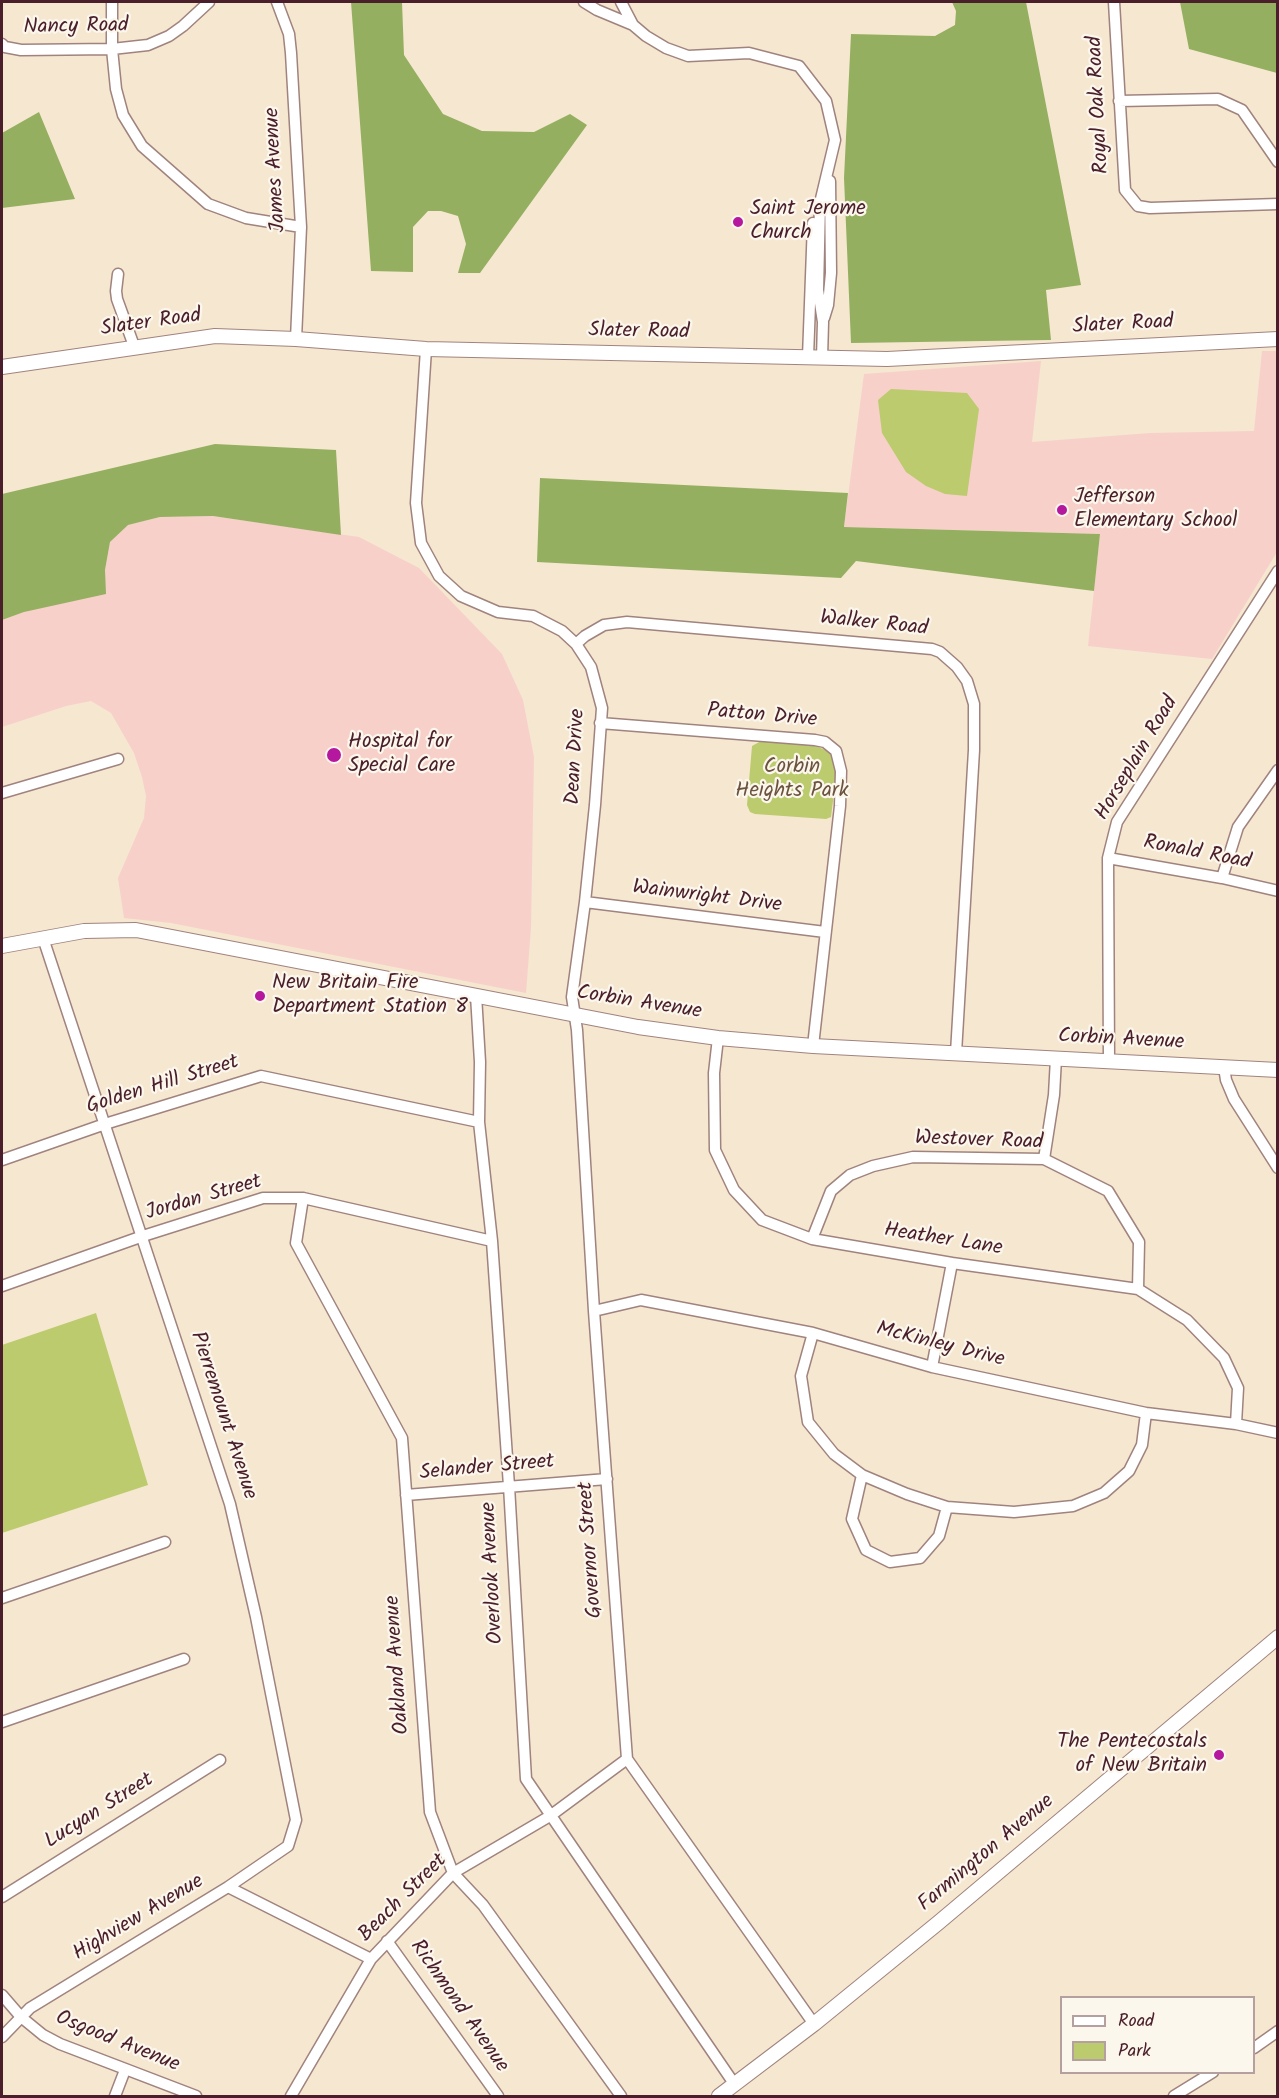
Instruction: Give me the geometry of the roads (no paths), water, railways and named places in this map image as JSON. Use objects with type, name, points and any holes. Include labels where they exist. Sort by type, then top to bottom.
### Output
[{"type":"main road","name":"Slater Road","points":[[2,367],[214,336],[296,339],[426,349],[887,359],[1278,339]]},
{"type":"main road","name":"Corbin Avenue","points":[[2,946],[117,928],[154,932],[638,1026],[718,1038],[813,1046],[1278,1070]]},
{"type":"main road","name":"Farmington Avenue","points":[[719,2097],[814,2024],[930,1929],[1278,1638]]},
{"type":"street","points":[[112,2],[112,49],[116,89],[123,115],[142,146],[208,204],[246,218],[301,227]]},
{"type":"street","name":"Nancy Road","points":[[3,48],[21,50],[112,49],[148,45],[169,36],[209,2]]},
{"type":"street","name":"James Avenue","points":[[277,2],[289,34],[301,227],[296,339]]},
{"type":"street","points":[[584,2],[633,25],[666,48],[688,56],[749,53],[800,66],[826,101],[835,140],[820,203],[819,290],[823,322],[815,357]]},
{"type":"street","points":[[621,2],[633,25]]},
{"type":"street","name":"Royal Oak Road","points":[[1114,2],[1125,190],[1138,206],[1150,208],[1278,204]]},
{"type":"street","points":[[1119,101],[1218,99],[1242,110],[1278,162]]},
{"type":"street","points":[[815,357],[813,211],[829,172]]},
{"type":"street","points":[[118,273],[117,299],[134,346]]},
{"type":"street","name":"Dean Drive","points":[[426,349],[416,503],[421,543],[439,576],[461,596],[498,612],[542,619],[562,631],[587,659],[596,681],[602,708],[585,903],[572,997],[575,1014]]},
{"type":"street","name":"Horseplain Road","points":[[1109,1061],[1108,858],[1118,822],[1278,571]]},
{"type":"street","name":"Walker Road","points":[[576,644],[604,625],[636,622],[932,649],[940,652],[957,667],[963,674],[971,692],[974,750],[956,1053]]},
{"type":"street","name":"Patton Drive","points":[[600,723],[815,740],[825,742],[836,751],[842,784],[813,1046]]},
{"type":"street","points":[[2,793],[118,759]]},
{"type":"street","points":[[1222,878],[1238,827],[1278,770]]},
{"type":"street","name":"Ronald Road","points":[[1108,858],[1222,878],[1278,891]]},
{"type":"street","name":"Wainwright Drive","points":[[585,903],[825,932]]},
{"type":"street","name":"Pierremount Avenue","points":[[43,938],[230,1504],[256,1617],[296,1820],[288,1846],[228,1887]]},
{"type":"street","name":"Overlook Avenue","points":[[476,995],[480,1062],[479,1122],[492,1241],[526,1779],[735,2085]]},
{"type":"street","name":"Governor Street","points":[[575,1014],[627,1759]]},
{"type":"street","name":"Heather Lane","points":[[718,1038],[714,1073],[716,1150],[734,1190],[762,1220],[812,1239],[952,1263],[1138,1289],[1187,1320],[1224,1358],[1238,1388],[1236,1424]]},
{"type":"street","points":[[1044,1159],[1054,1095],[1056,1058]]},
{"type":"street","points":[[1224,1067],[1234,1099],[1278,1168]]},
{"type":"street","name":"Golden Hill Street","points":[[2,1160],[105,1124],[261,1076],[479,1122]]},
{"type":"street","name":"Westover Road","points":[[812,1239],[831,1191],[850,1175],[873,1166],[913,1157],[1044,1159],[1108,1191],[1139,1242],[1138,1289]]},
{"type":"street","name":"Jordan Street","points":[[2,1286],[143,1236],[263,1198],[303,1198],[492,1241]]},
{"type":"street","name":"Oakland Avenue","points":[[303,1198],[296,1243],[402,1438],[430,1812],[453,1873],[483,1905],[621,2097]]},
{"type":"street","points":[[932,1366],[952,1263]]},
{"type":"street","name":"McKinley Drive","points":[[594,1311],[641,1300],[813,1333],[932,1366],[1146,1413],[1236,1424],[1278,1433]]},
{"type":"street","points":[[813,1333],[801,1376],[808,1422],[834,1454],[862,1475],[907,1494],[947,1507],[1014,1512],[1073,1506],[1104,1493],[1129,1471],[1134,1462],[1142,1445],[1146,1413]]},
{"type":"street","points":[[862,1475],[852,1519],[866,1550],[890,1562],[920,1558],[939,1536],[947,1507]]},
{"type":"street","name":"Selander Street","points":[[406,1495],[607,1479]]},
{"type":"street","points":[[2,1598],[165,1542]]},
{"type":"street","points":[[2,1722],[184,1659]]},
{"type":"street","points":[[627,1759],[814,2024]]},
{"type":"street","name":"Beach Street","points":[[291,2097],[371,1959],[453,1873],[550,1816],[627,1759]]},
{"type":"street","name":"Lucyan Street","points":[[2,1896],[220,1760]]},
{"type":"street","name":"Highview Avenue","points":[[2,2037],[30,2008],[228,1887],[371,1959]]},
{"type":"street","name":"Richmond Avenue","points":[[387,1941],[498,2097]]},
{"type":"street","name":"Osgood Avenue","points":[[2,1995],[21,2017],[43,2035],[60,2044],[196,2097]]},
{"type":"street","points":[[1255,2047],[1278,2031]]},
{"type":"street","points":[[115,2097],[126,2070]]},
{"type":"street","points":[[1174,2097],[1211,2074]]},
{"type":"place","name":"Saint Jerome Church","points":[[738,222]]},
{"type":"place","name":"Jefferson Elementary School","points":[[1062,510]]},
{"type":"place","name":"Hospital for Special Care","points":[[334,755]]},
{"type":"place","name":"New Britain Fire Department Station 8","points":[[260,996]]},
{"type":"place","name":"The Pentecostals of New Britain","points":[[1219,1755]]},
{"type":"park label","name":"Corbin Heights Park","points":[[792,780]]}]
